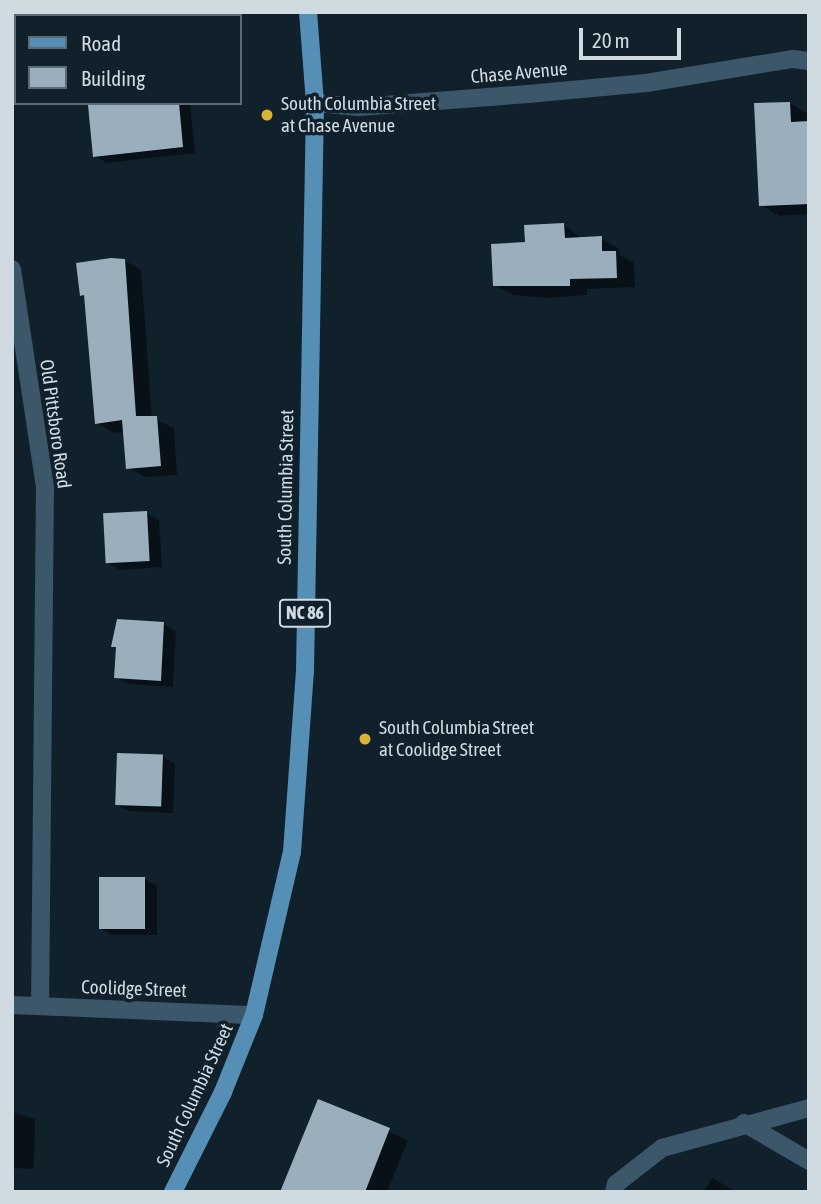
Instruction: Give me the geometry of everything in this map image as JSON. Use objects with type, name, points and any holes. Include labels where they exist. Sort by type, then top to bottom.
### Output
[{"type":"main road","name":"South Columbia Street","points":[[173,1192],[223,1092],[254,1016],[292,852],[305,671],[315,103],[308,12]]},
{"type":"street","name":"Chase Avenue","points":[[315,103],[359,107],[528,94],[646,83],[793,59],[809,61]]},
{"type":"street","name":"Old Pittsboro Road","points":[[12,269],[16,333],[45,487],[40,1006]]},
{"type":"street","name":"Coolidge Street","points":[[12,1005],[254,1016]]},
{"type":"street","points":[[614,1192],[616,1184],[662,1148],[744,1123],[809,1108]]},
{"type":"street","points":[[744,1123],[809,1161]]},
{"type":"building","points":[[790,102],[791,122],[809,121],[809,204],[759,206],[754,103]]},
{"type":"building","points":[[88,105],[179,105],[183,147],[93,157]]},
{"type":"building","points":[[564,223],[565,238],[602,236],[602,251],[616,251],[617,278],[570,279],[570,286],[493,286],[491,244],[525,242],[524,225]]},
{"type":"building","points":[[111,258],[125,259],[136,416],[157,416],[161,466],[126,469],[122,420],[95,424],[84,295],[80,296],[76,263]]},
{"type":"building","points":[[147,511],[150,561],[106,563],[103,513]]},
{"type":"building","points":[[117,619],[164,622],[161,681],[114,678],[116,647],[111,647]]},
{"type":"building","points":[[117,753],[163,755],[161,807],[115,805]]},
{"type":"building","points":[[99,877],[145,877],[145,929],[99,929]]},
{"type":"building","points":[[318,1099],[390,1128],[365,1192],[280,1192]]},
{"type":"place","name":"South Columbia Street at Chase Avenue","points":[[267,115]]},
{"type":"place","name":"South Columbia Street at Coolidge Street","points":[[365,739]]}]
